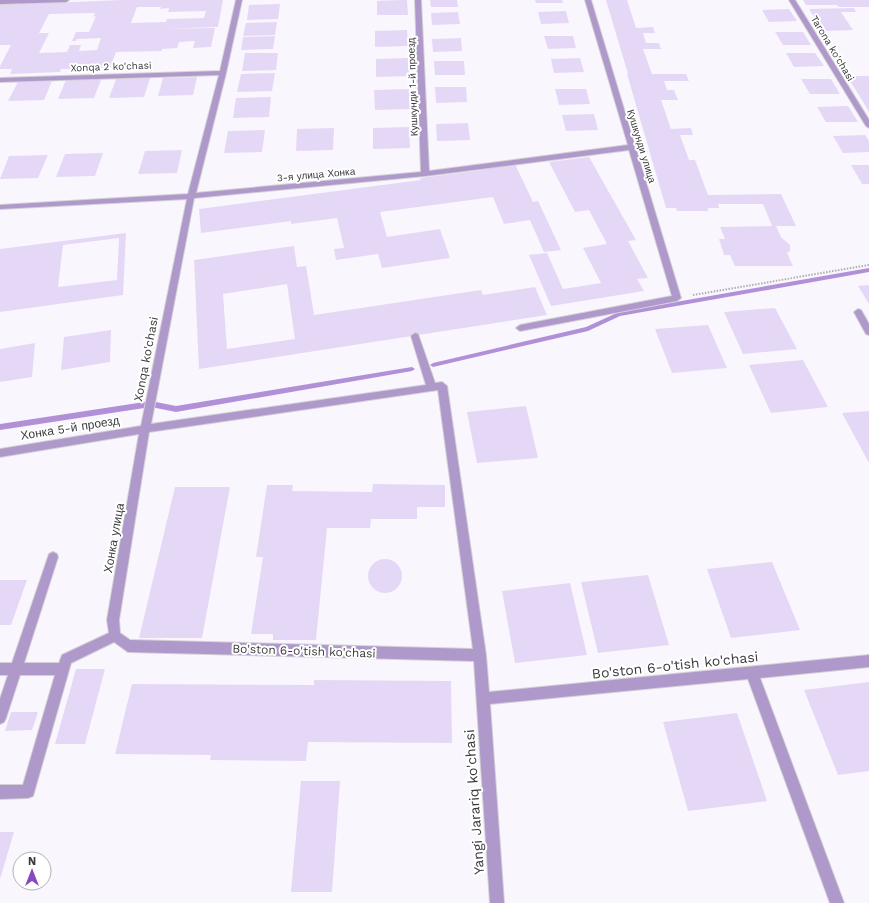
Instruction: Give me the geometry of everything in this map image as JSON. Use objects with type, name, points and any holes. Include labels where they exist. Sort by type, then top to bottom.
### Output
[{"type":"street","points":[[0,2],[66,0]]},
{"type":"street","name":"Xonqa ko'chasi","points":[[145,429],[191,196],[223,72],[239,0]]},
{"type":"street","name":"Кушкунди 1-й проезд","points":[[418,0],[425,174]]},
{"type":"street","name":"Кушкунди улица","points":[[588,0],[676,298]]},
{"type":"street","name":"Tarona ko'chasi","points":[[792,0],[869,126]]},
{"type":"street","name":"Xonqa 2 ko'chasi","points":[[0,80],[223,72]]},
{"type":"street","name":"3-я улица Хонка","points":[[0,207],[191,196],[425,174],[632,147]]},
{"type":"street","points":[[520,328],[676,298]]},
{"type":"street","points":[[858,312],[869,332]]},
{"type":"street","points":[[145,429],[431,387],[415,336]]},
{"type":"street","name":"Yangi Jarariq ko'chasi","points":[[431,387],[442,386],[480,655],[497,903]]},
{"type":"street","name":"Хонка 5-й проезд","points":[[0,453],[145,429]]},
{"type":"street","name":"Хонка улица","points":[[115,636],[113,620],[145,429]]},
{"type":"street","points":[[0,718],[53,557]]},
{"type":"street","points":[[0,792],[28,791],[66,659],[115,636]]},
{"type":"street","name":"Bo'ston 6-o'tish ko'chasi","points":[[115,636],[128,646],[480,655]]},
{"type":"street","name":"Bo'ston 6-o'tish ko'chasi","points":[[483,699],[869,661]]},
{"type":"street","points":[[0,669],[63,669]]},
{"type":"street","points":[[752,673],[837,903]]},
{"type":"path","points":[[676,298],[869,265]]},
{"type":"building","points":[[122,0],[223,0],[218,27],[164,29],[215,28],[211,47],[193,48],[195,41],[179,42],[177,48],[162,49],[162,51],[116,52],[110,68],[61,69],[60,72],[10,74],[12,69],[0,69],[0,66],[11,45],[0,45],[0,5]],"holes":[[[137,7],[161,7],[160,9],[169,8],[168,12],[206,11],[204,18],[167,19],[166,22],[131,23]],[[95,13],[93,17],[96,16],[89,32],[76,32],[72,41],[76,41],[77,39],[101,38],[97,50],[79,51],[81,45],[70,45],[67,52],[39,53],[49,33],[39,33],[49,14]]]},
{"type":"building","points":[[407,0],[408,15],[377,15],[377,1]]},
{"type":"building","points":[[430,0],[457,0],[458,7],[431,7]]},
{"type":"building","points":[[535,0],[562,0],[563,3],[536,3]]},
{"type":"building","points":[[606,0],[627,0],[636,28],[653,27],[655,33],[643,33],[646,43],[659,43],[661,49],[643,49],[652,74],[686,74],[689,81],[664,81],[667,90],[674,90],[678,100],[661,100],[671,129],[691,128],[693,135],[680,135],[689,160],[695,160],[708,195],[781,194],[796,226],[776,226],[781,237],[790,245],[790,251],[787,253],[793,266],[735,266],[730,255],[724,255],[719,239],[725,239],[720,227],[772,226],[763,204],[718,204],[719,208],[708,208],[708,211],[677,211],[676,208],[666,208]]},
{"type":"building","points":[[803,0],[869,0],[869,7],[806,5]]},
{"type":"building","points":[[280,4],[278,19],[247,20],[249,5]]},
{"type":"building","points":[[854,8],[856,12],[841,12],[853,30],[823,31],[809,9]]},
{"type":"building","points":[[789,9],[797,21],[769,22],[762,10]]},
{"type":"building","points":[[566,11],[569,23],[541,24],[538,12]]},
{"type":"building","points":[[458,12],[460,24],[432,25],[431,13]]},
{"type":"building","points":[[277,22],[275,35],[243,36],[246,23]]},
{"type":"building","points":[[407,30],[408,46],[375,47],[375,31]]},
{"type":"building","points":[[775,32],[803,32],[811,45],[783,45]]},
{"type":"building","points":[[275,36],[273,49],[241,50],[243,37]]},
{"type":"building","points":[[544,36],[573,36],[576,48],[548,49]]},
{"type":"building","points":[[461,38],[462,51],[433,52],[432,39]]},
{"type":"building","points":[[245,53],[278,53],[276,70],[242,71]]},
{"type":"building","points":[[786,53],[815,53],[824,66],[794,67]]},
{"type":"building","points":[[408,58],[409,76],[376,77],[376,59]]},
{"type":"building","points":[[580,58],[584,72],[554,73],[551,59]]},
{"type":"building","points":[[434,61],[464,61],[465,75],[435,75]]},
{"type":"building","points":[[275,73],[272,91],[237,92],[241,74]]},
{"type":"building","points":[[847,76],[869,76],[869,112],[865,105]]},
{"type":"building","points":[[197,77],[193,95],[158,96],[163,78]]},
{"type":"building","points":[[150,78],[144,97],[109,98],[116,79]]},
{"type":"building","points":[[801,79],[831,79],[840,94],[810,94]]},
{"type":"building","points":[[66,80],[101,80],[94,98],[58,99]]},
{"type":"building","points":[[52,81],[44,100],[8,101],[18,82]]},
{"type":"building","points":[[435,87],[466,87],[467,102],[436,103]]},
{"type":"building","points":[[409,89],[410,109],[375,110],[374,90]]},
{"type":"building","points":[[555,89],[586,89],[590,104],[559,105]]},
{"type":"building","points":[[271,97],[269,117],[233,118],[236,98]]},
{"type":"building","points":[[848,106],[858,122],[826,122],[817,107]]},
{"type":"building","points":[[594,114],[598,130],[566,131],[562,115]]},
{"type":"building","points":[[468,123],[470,140],[437,141],[436,124]]},
{"type":"building","points":[[409,127],[410,148],[373,149],[373,128]]},
{"type":"building","points":[[334,128],[333,150],[296,151],[297,129]]},
{"type":"building","points":[[265,130],[262,152],[224,153],[228,131]]},
{"type":"building","points":[[865,135],[869,141],[869,152],[843,153],[833,136]]},
{"type":"building","points":[[182,150],[177,173],[138,174],[145,151]]},
{"type":"building","points":[[103,153],[95,176],[56,177],[65,154]]},
{"type":"building","points":[[48,155],[38,178],[0,179],[9,156]]},
{"type":"building","points":[[589,157],[636,240],[628,241],[648,278],[637,279],[644,291],[551,306],[529,255],[547,253],[563,289],[601,283],[583,248],[607,244],[589,210],[575,212],[549,162]]},
{"type":"building","points":[[515,164],[533,202],[538,201],[561,250],[544,252],[530,220],[504,224],[493,197],[380,212],[387,237],[440,229],[450,258],[382,268],[378,254],[336,260],[334,249],[344,248],[337,218],[291,224],[291,221],[201,233],[199,209],[421,180],[420,178]]},
{"type":"building","points":[[851,165],[869,165],[869,184],[862,184]]},
{"type":"building","points":[[126,233],[123,295],[0,312],[0,249]],"holes":[[[119,238],[117,280],[58,287],[63,245]]]},
{"type":"building","points":[[294,246],[297,267],[306,266],[314,315],[481,290],[483,295],[535,287],[547,315],[199,369],[194,260]],"holes":[[[287,284],[295,339],[227,349],[223,294]]]},
{"type":"building","points":[[869,285],[869,304],[858,286]]},
{"type":"building","points":[[775,308],[797,349],[743,354],[724,312]]},
{"type":"building","points":[[708,325],[727,368],[672,373],[655,329]]},
{"type":"building","points":[[111,330],[110,362],[61,370],[64,337]]},
{"type":"building","points":[[35,343],[32,377],[0,382],[0,349]]},
{"type":"building","points":[[803,360],[828,407],[771,413],[749,365]]},
{"type":"building","points":[[526,406],[538,458],[477,463],[467,412]]},
{"type":"building","points":[[869,411],[869,463],[842,413]]},
{"type":"building","points":[[373,484],[445,485],[445,507],[417,507],[417,519],[371,519],[370,528],[327,528],[316,640],[273,640],[273,634],[251,634],[263,557],[256,557],[267,485],[293,485],[292,491],[372,492]]},
{"type":"building","points":[[175,487],[230,487],[202,638],[139,638]]},
{"type":"building","points":[[382,559],[388,559],[392,560],[399,566],[402,576],[401,583],[395,590],[388,593],[382,593],[378,592],[371,586],[368,579],[368,573],[369,569],[375,562]]},
{"type":"building","points":[[772,562],[800,630],[731,638],[707,569]]},
{"type":"building","points":[[648,575],[669,645],[598,653],[581,582]]},
{"type":"building","points":[[0,580],[27,580],[11,625],[0,625]]},
{"type":"building","points":[[570,583],[587,655],[515,663],[502,591]]},
{"type":"building","points":[[76,669],[105,669],[85,744],[55,744]]},
{"type":"building","points":[[314,680],[451,681],[452,743],[308,742],[306,761],[210,760],[211,755],[115,754],[132,684],[314,685]]},
{"type":"building","points":[[869,682],[869,771],[838,775],[804,690]]},
{"type":"building","points":[[11,712],[38,712],[32,730],[5,731]]},
{"type":"building","points":[[737,713],[767,801],[688,811],[663,722]]},
{"type":"building","points":[[301,781],[340,781],[332,892],[291,892]]},
{"type":"building","points":[[0,832],[14,832],[0,879]]},
{"type":"waterway","points":[[433,365],[588,329],[619,314],[869,270]]},
{"type":"waterway","points":[[0,427],[151,404],[176,409],[412,369]]}]
